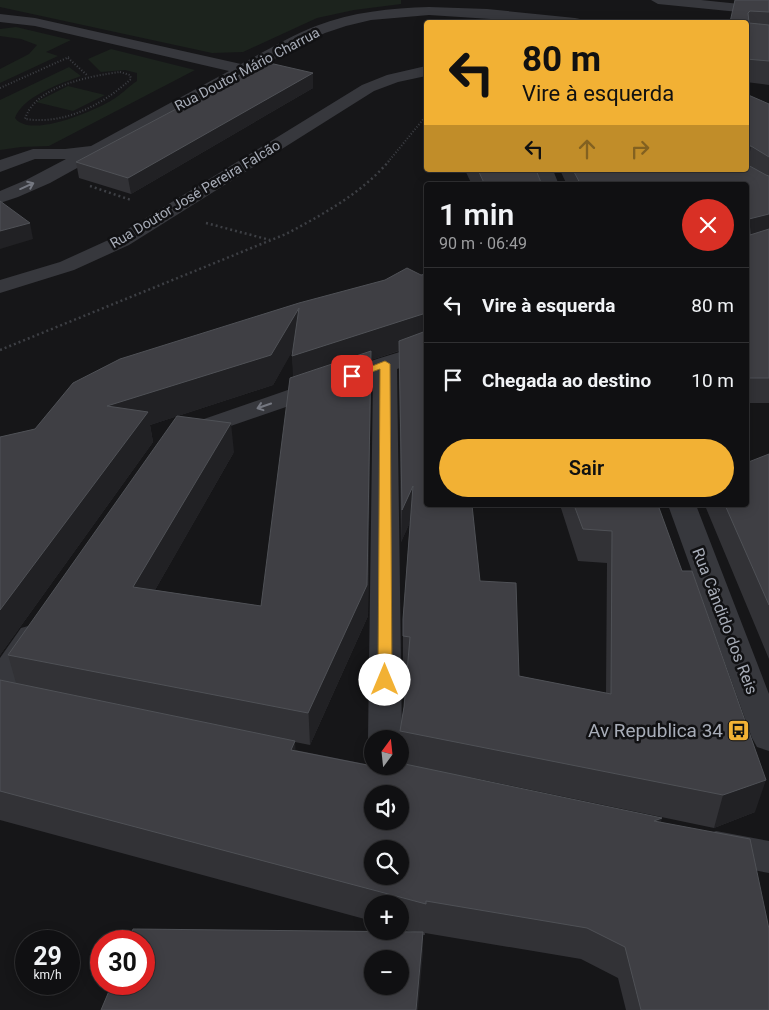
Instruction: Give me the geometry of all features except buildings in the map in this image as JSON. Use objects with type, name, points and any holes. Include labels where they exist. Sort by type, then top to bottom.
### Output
[{"type":"street","points":[[658,0],[769,11]]},
{"type":"street","points":[[655,15],[662,0]]},
{"type":"street","name":"Rua Doutor Mário Charrua","points":[[0,197],[53,173],[105,146],[242,69],[324,28],[342,22],[379,15],[452,11],[553,20]]},
{"type":"street","points":[[0,18],[35,22],[242,69]]},
{"type":"street","name":"Rua Doutor José Pereira Falcão","points":[[0,287],[67,266],[122,241],[378,84],[424,72]]},
{"type":"street","name":"Rua Doutor Mário Charrua","points":[[0,166],[33,154],[77,153],[105,146]]},
{"type":"street","points":[[33,154],[52,162],[53,173]]},
{"type":"street","points":[[164,448],[169,440],[424,352]]},
{"type":"street","points":[[385,364],[385,730]]},
{"type":"street","name":"Rua Cândido dos Reis","points":[[683,507],[769,738]]},
{"type":"street","points":[[8,694],[48,614]]},
{"type":"street","points":[[685,840],[769,858]]},
{"type":"path","points":[[0,88],[108,38]]},
{"type":"path","points":[[68,57],[88,76]]},
{"type":"path","points":[[120,72],[130,75],[131,79],[111,97],[76,114],[34,122],[25,119],[25,113],[36,102],[62,86],[88,76],[120,72]]},
{"type":"path","points":[[0,350],[260,246],[299,226],[330,208],[367,180],[392,158],[405,139],[424,118]]},
{"type":"shaded area","points":[[0,0],[401,0],[401,4],[354,10],[317,18],[243,52],[212,53],[0,7]]},
{"type":"shaded area","points":[[16,27],[71,40],[46,52],[58,56],[0,83],[0,69],[29,54],[37,45],[21,39],[0,36],[0,29]]},
{"type":"shaded area","points":[[111,49],[195,70],[49,146],[0,150],[0,100],[69,67],[81,76],[43,92],[19,110],[15,118],[23,124],[34,126],[62,121],[103,105],[137,81],[137,73],[125,70],[101,72],[88,59]]},
{"type":"shaded area","points":[[68,86],[105,95],[73,111],[36,102]]},
{"type":"place","name":"Av Republica 34","points":[[739,730]]},
{"type":"route","points":[[352,376],[385,364],[385,680]]}]
